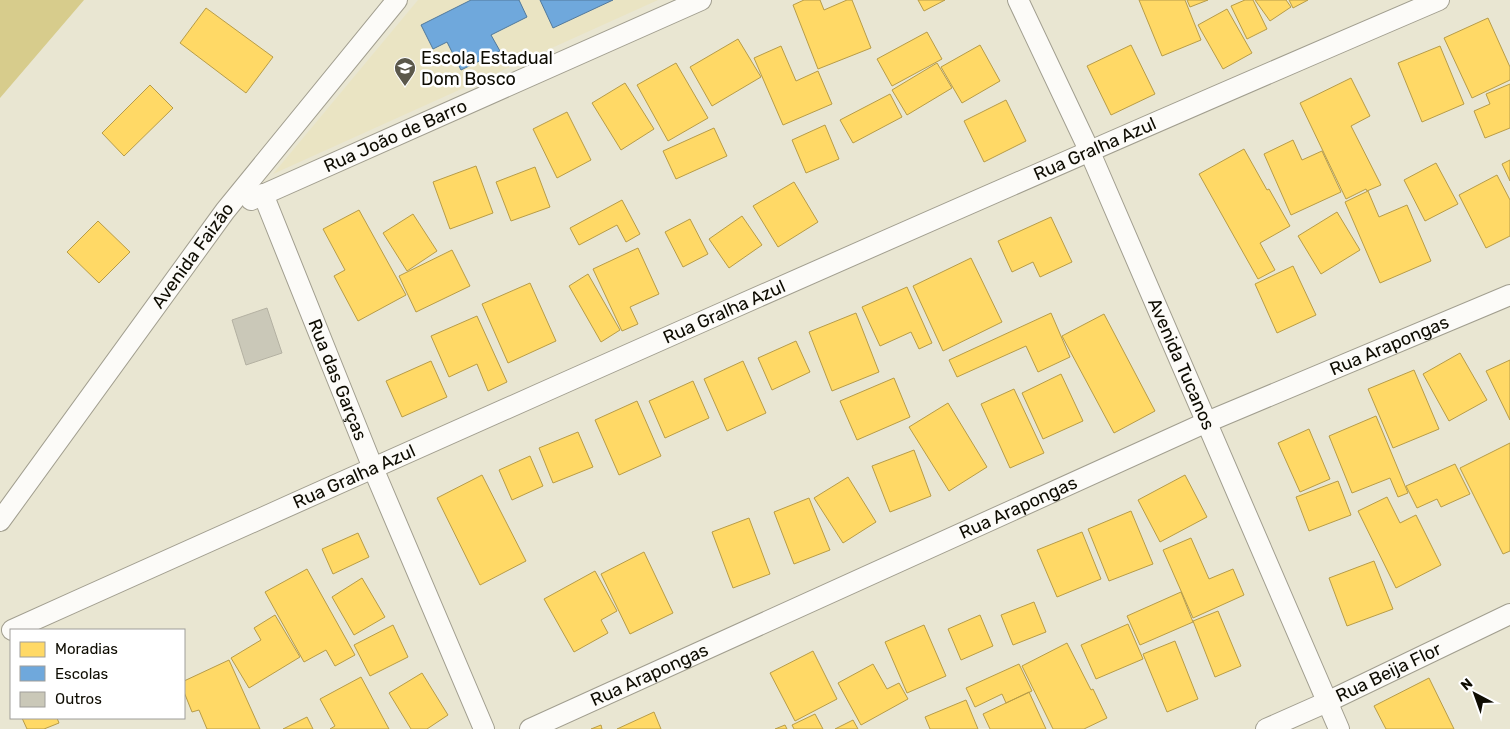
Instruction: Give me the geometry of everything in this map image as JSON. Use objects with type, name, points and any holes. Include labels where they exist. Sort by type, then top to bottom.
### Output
[{"type":"street","name":"Avenida Faizão","points":[[0,521],[225,211],[397,0]]},
{"type":"street","name":"Rua João de Barro","points":[[225,211],[702,0]]},
{"type":"street","name":"Avenida Tucanos","points":[[1018,0],[1090,150],[1339,729]]},
{"type":"street","name":"Rua Gralha Azul","points":[[14,629],[1090,150],[1439,0]]},
{"type":"street","name":"Rua das Garças","points":[[262,194],[373,468],[484,729]]},
{"type":"street","name":"Rua Arapongas","points":[[530,729],[1207,422],[1510,295]]},
{"type":"street","name":"Rua Beija Flor","points":[[1266,729],[1327,702],[1510,614]]},
{"type":"shaded area","points":[[0,0],[84,0],[0,98]]},
{"type":"shaded area","name":"Escola Estadual Dom Bosco","points":[[418,0],[658,0],[273,174]]},
{"type":"building: Moradias","points":[[804,0],[820,0],[824,10],[847,0],[852,0],[871,48],[818,69],[793,5]]},
{"type":"building: Moradias","points":[[918,0],[945,0],[924,11]]},
{"type":"building: Moradias","points":[[1139,0],[1185,0],[1201,40],[1162,56]]},
{"type":"building: Moradias","points":[[1187,0],[1208,0],[1190,7]]},
{"type":"building: Moradias","points":[[1245,0],[1253,0],[1267,29],[1247,39],[1231,6]]},
{"type":"building: Moradias","points":[[1255,0],[1286,0],[1291,7],[1270,21]]},
{"type":"building: Moradias","points":[[1289,0],[1308,0],[1293,8]]},
{"type":"building: Moradias","points":[[206,8],[273,57],[246,93],[180,43]]},
{"type":"building: Moradias","points":[[1227,9],[1252,53],[1223,69],[1198,25]]},
{"type":"building: Moradias","points":[[1488,18],[1510,67],[1510,80],[1472,98],[1444,38]]},
{"type":"building: Moradias","points":[[927,32],[942,59],[892,86],[877,59]]},
{"type":"building: Moradias","points":[[738,39],[761,77],[712,106],[690,67]]},
{"type":"building: Moradias","points":[[980,45],[1000,81],[962,103],[941,67]]},
{"type":"building: Moradias","points":[[1131,45],[1155,94],[1111,115],[1087,66]]},
{"type":"building: Moradias","points":[[781,46],[796,81],[818,71],[832,104],[783,125],[754,58]]},
{"type":"building: Moradias","points":[[1440,46],[1464,104],[1422,122],[1398,63]]},
{"type":"building: Moradias","points":[[676,63],[708,118],[668,141],[637,85]]},
{"type":"building: Moradias","points":[[937,63],[952,88],[907,115],[892,90]]},
{"type":"building: Moradias","points":[[1351,78],[1370,116],[1351,126],[1381,185],[1367,191],[1366,189],[1346,199],[1300,103]]},
{"type":"building: Moradias","points":[[625,83],[654,129],[621,150],[592,103]]},
{"type":"building: Moradias","points":[[1510,84],[1510,128],[1485,138],[1474,111],[1490,104],[1486,94]]},
{"type":"building: Moradias","points":[[150,85],[173,108],[124,156],[102,133]]},
{"type":"building: Moradias","points":[[890,94],[902,117],[853,143],[840,120]]},
{"type":"building: Moradias","points":[[1006,100],[1026,141],[984,162],[964,121]]},
{"type":"building: Moradias","points":[[567,112],[591,160],[557,178],[533,129]]},
{"type":"building: Moradias","points":[[825,125],[839,159],[806,173],[792,140]]},
{"type":"building: Moradias","points":[[714,128],[727,156],[676,179],[663,151]]},
{"type":"building: Moradias","points":[[1293,140],[1302,160],[1322,151],[1341,192],[1291,215],[1264,154]]},
{"type":"building: Moradias","points":[[1244,149],[1290,226],[1260,243],[1275,270],[1258,279],[1199,174]]},
{"type":"building: Moradias","points":[[1510,160],[1510,181],[1502,164]]},
{"type":"building: Moradias","points":[[1436,163],[1458,204],[1425,221],[1404,180]]},
{"type":"building: Moradias","points":[[476,166],[493,213],[450,229],[433,182]]},
{"type":"building: Moradias","points":[[535,167],[550,207],[511,221],[496,182]]},
{"type":"building: Moradias","points":[[1497,175],[1510,200],[1510,236],[1486,248],[1459,195]]},
{"type":"building: Moradias","points":[[794,182],[818,222],[778,247],[753,206]]},
{"type":"building: Moradias","points":[[1368,191],[1379,217],[1407,205],[1431,261],[1380,283],[1345,202]]},
{"type":"building: Moradias","points":[[622,200],[640,234],[626,242],[617,225],[579,245],[570,228]]},
{"type":"building: Moradias","points":[[359,210],[406,295],[358,321],[334,276],[345,270],[323,229]]},
{"type":"building: Moradias","points":[[1337,212],[1360,250],[1321,274],[1298,236]]},
{"type":"building: Moradias","points":[[413,214],[437,251],[407,271],[383,233]]},
{"type":"building: Moradias","points":[[742,216],[762,245],[729,268],[709,239]]},
{"type":"building: Moradias","points":[[1051,217],[1072,262],[1040,277],[1033,262],[1012,272],[998,241]]},
{"type":"building: Moradias","points":[[690,219],[708,254],[683,267],[665,232]]},
{"type":"building: Moradias","points":[[98,221],[130,252],[99,283],[67,252]]},
{"type":"building: Moradias","points":[[638,248],[659,294],[630,307],[638,324],[622,331],[593,269]]},
{"type":"building: Moradias","points":[[452,250],[470,286],[416,312],[399,276]]},
{"type":"building: Moradias","points":[[971,258],[1002,322],[943,351],[913,286]]},
{"type":"building: Moradias","points":[[1293,266],[1316,315],[1277,333],[1255,284]]},
{"type":"building: Moradias","points":[[588,274],[620,330],[601,342],[569,286]]},
{"type":"building: Moradias","points":[[530,283],[556,341],[508,363],[482,304]]},
{"type":"building: Moradias","points":[[907,287],[932,343],[919,349],[911,332],[880,346],[862,307]]},
{"type":"building: Moradias","points":[[856,313],[879,372],[832,391],[809,332]]},
{"type":"building: Moradias","points":[[1051,313],[1070,357],[1038,372],[1026,346],[957,377],[949,360]]},
{"type":"building: Moradias","points":[[1104,314],[1155,411],[1114,433],[1062,336]]},
{"type":"building: Moradias","points":[[477,316],[507,382],[488,391],[477,364],[449,377],[431,336]]},
{"type":"building: Moradias","points":[[796,341],[810,372],[772,390],[758,358]]},
{"type":"building: Moradias","points":[[1460,353],[1487,400],[1449,421],[1423,374]]},
{"type":"building: Moradias","points":[[1510,360],[1510,420],[1486,371]]},
{"type":"building: Moradias","points":[[431,361],[447,397],[402,417],[386,381]]},
{"type":"building: Moradias","points":[[743,361],[766,413],[727,431],[704,379]]},
{"type":"building: Moradias","points":[[1414,370],[1439,429],[1393,448],[1368,389]]},
{"type":"building: Moradias","points":[[1061,374],[1083,421],[1043,439],[1022,393]]},
{"type":"building: Moradias","points":[[894,378],[910,417],[857,440],[840,401]]},
{"type":"building: Moradias","points":[[693,381],[709,418],[665,438],[649,401]]},
{"type":"building: Moradias","points":[[1014,389],[1044,453],[1010,468],[981,404]]},
{"type":"building: Moradias","points":[[637,401],[661,456],[619,475],[595,420]]},
{"type":"building: Moradias","points":[[948,403],[987,467],[949,491],[909,427]]},
{"type":"building: Moradias","points":[[1376,416],[1408,493],[1398,497],[1390,478],[1352,493],[1329,436]]},
{"type":"building: Moradias","points":[[1309,429],[1330,479],[1300,492],[1278,443]]},
{"type":"building: Moradias","points":[[578,432],[593,467],[553,483],[539,448]]},
{"type":"building: Moradias","points":[[1510,443],[1510,551],[1503,554],[1460,468]]},
{"type":"building: Moradias","points":[[914,450],[931,496],[890,512],[872,466]]},
{"type":"building: Moradias","points":[[530,456],[543,486],[512,500],[499,470]]},
{"type":"building: Moradias","points":[[1455,464],[1470,494],[1441,507],[1437,499],[1417,508],[1406,486]]},
{"type":"building: Moradias","points":[[482,475],[526,561],[480,585],[437,498]]},
{"type":"building: Moradias","points":[[1185,475],[1207,517],[1160,542],[1138,500]]},
{"type":"building: Moradias","points":[[848,477],[876,522],[843,543],[814,498]]},
{"type":"building: Moradias","points":[[1338,481],[1351,515],[1309,531],[1296,497]]},
{"type":"building: Moradias","points":[[1387,497],[1400,523],[1416,515],[1441,565],[1396,588],[1358,511]]},
{"type":"building: Moradias","points":[[809,498],[830,550],[794,564],[774,512]]},
{"type":"building: Moradias","points":[[1131,511],[1153,564],[1109,581],[1088,529]]},
{"type":"building: Moradias","points":[[749,518],[770,574],[733,588],[712,532]]},
{"type":"building: Moradias","points":[[1082,532],[1101,579],[1057,597],[1037,550]]},
{"type":"building: Moradias","points":[[358,533],[369,557],[333,574],[322,549]]},
{"type":"building: Moradias","points":[[1191,538],[1209,579],[1233,569],[1244,595],[1193,618],[1163,550]]},
{"type":"building: Moradias","points":[[644,552],[673,613],[630,634],[601,574]]},
{"type":"building: Moradias","points":[[1374,561],[1393,609],[1347,626],[1329,578]]},
{"type":"building: Moradias","points":[[307,569],[355,655],[335,666],[326,650],[304,662],[265,592]]},
{"type":"building: Moradias","points":[[595,571],[617,611],[601,620],[608,633],[574,652],[544,599]]},
{"type":"building: Moradias","points":[[362,578],[385,617],[354,635],[332,597]]},
{"type":"building: Moradias","points":[[1181,592],[1193,622],[1140,645],[1127,616]]},
{"type":"building: Moradias","points":[[1034,602],[1046,632],[1013,645],[1001,615]]},
{"type":"building: Moradias","points":[[1218,611],[1241,666],[1215,677],[1193,621]]},
{"type":"building: Moradias","points":[[275,615],[300,657],[249,688],[231,658],[261,640],[254,628]]},
{"type":"building: Moradias","points":[[980,615],[993,646],[961,660],[948,629]]},
{"type":"building: Moradias","points":[[1128,624],[1143,659],[1096,679],[1081,645]]},
{"type":"building: Moradias","points":[[393,625],[408,657],[370,676],[354,645]]},
{"type":"building: Moradias","points":[[924,625],[946,676],[907,693],[885,642]]},
{"type":"building: Moradias","points":[[1175,641],[1198,699],[1167,712],[1143,654]]},
{"type":"building: Moradias","points":[[1067,643],[1107,718],[1084,729],[1053,729],[1022,666]]},
{"type":"building: Moradias","points":[[813,651],[837,699],[795,721],[770,673]]},
{"type":"building: Moradias","points":[[229,660],[260,729],[207,729],[199,710],[192,712],[185,694],[185,681]]},
{"type":"building: Moradias","points":[[873,664],[887,689],[899,683],[908,699],[861,725],[838,683]]},
{"type":"building: Moradias","points":[[1019,664],[1032,691],[1006,703],[1002,694],[975,707],[966,688]]},
{"type":"building: Moradias","points":[[422,673],[448,715],[427,729],[411,729],[389,693]]},
{"type":"building: Moradias","points":[[361,677],[389,729],[330,729],[335,726],[320,699]]},
{"type":"building: Moradias","points":[[1429,678],[1454,729],[1386,729],[1374,706]]},
{"type":"building: Moradias","points":[[1029,692],[1046,729],[990,729],[983,714]]},
{"type":"building: Moradias","points":[[966,700],[978,729],[930,729],[925,717]]},
{"type":"building: Moradias","points":[[654,712],[661,729],[617,729]]},
{"type":"building: Moradias","points":[[815,714],[823,729],[794,729],[792,725]]},
{"type":"building: Moradias","points":[[307,717],[313,729],[283,729]]},
{"type":"building: Moradias","points":[[22,719],[57,719],[59,723],[44,729],[27,729]]},
{"type":"building: Moradias","points":[[853,720],[858,729],[835,729]]},
{"type":"building: Moradias","points":[[601,725],[602,729],[591,729]]},
{"type":"building: Moradias","points":[[785,725],[787,729],[775,729]]},
{"type":"building: Escolas","points":[[471,0],[519,0],[527,17],[491,35],[500,51],[461,70],[447,42],[433,49],[421,25]]},
{"type":"building: Escolas","points":[[540,0],[613,0],[553,28]]},
{"type":"building: Outros","points":[[267,308],[282,353],[246,365],[232,320]]},
{"type":"place","name":"Escola Estadual Dom Bosco","points":[[405,87]]}]
